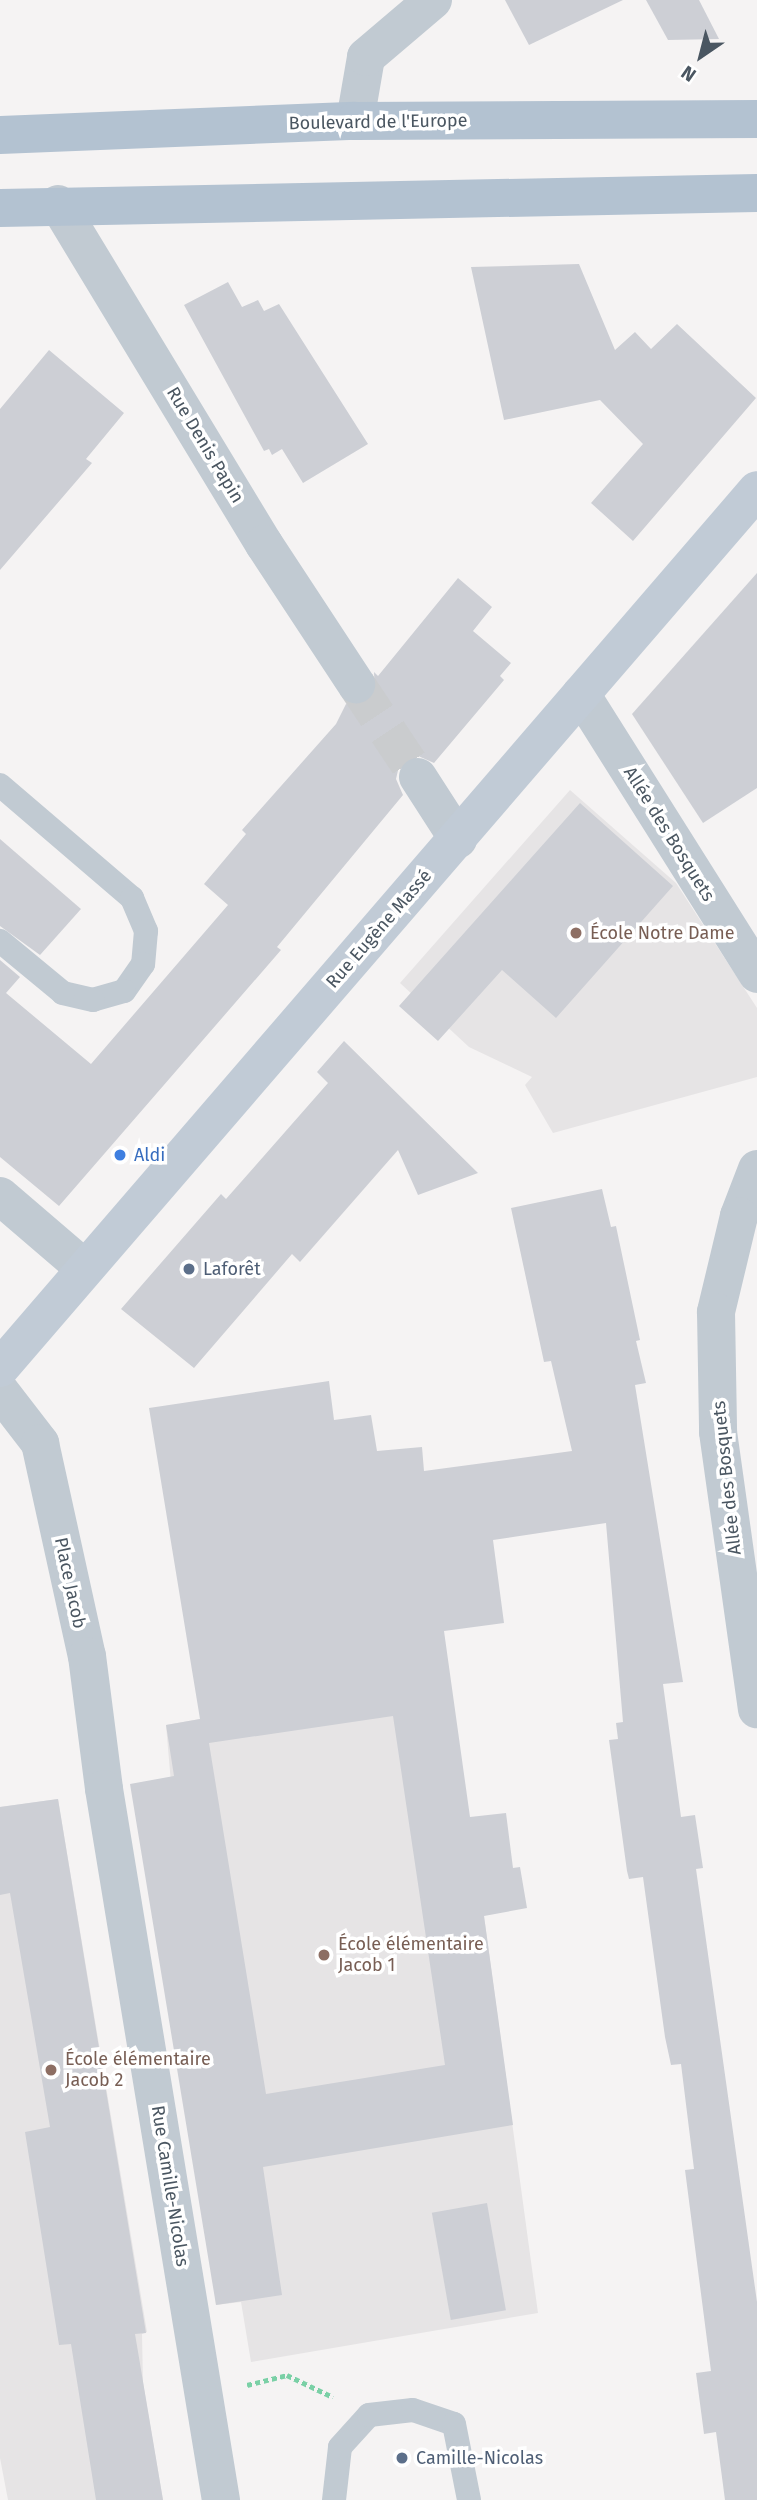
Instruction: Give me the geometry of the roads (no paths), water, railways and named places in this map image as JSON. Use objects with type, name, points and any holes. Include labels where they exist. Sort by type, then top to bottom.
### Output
[{"type":"main road","name":"Boulevard de l'Europe","points":[[2,132],[355,121],[757,120]]},
{"type":"main road","points":[[0,208],[58,204],[757,193]]},
{"type":"street","points":[[355,121],[366,57],[433,0]]},
{"type":"street","name":"Rue Denis Papin","points":[[58,204],[264,544],[356,684]]},
{"type":"street","name":"Rue Eugène Massé","points":[[0,1368],[757,490]]},
{"type":"street","name":"Allée des Bosquets","points":[[580,694],[757,975]]},
{"type":"street","points":[[418,777],[458,839]]},
{"type":"street","name":"Allée des Bosquets","points":[[757,1169],[738,1216],[716,1312],[718,1432],[757,1709]]},
{"type":"street","points":[[0,1196],[84,1268]]},
{"type":"street","name":"Place Jacob","points":[[0,1391],[40,1443],[87,1656],[104,1789]]},
{"type":"street","name":"Rue Camille-Nicolas","points":[[104,1789],[221,2500]]},
{"type":"lane","points":[[0,785],[132,898],[146,931],[143,964],[124,990],[93,1000],[63,993],[0,941]]},
{"type":"lane","points":[[334,2500],[340,2447],[369,2415],[413,2410],[454,2424],[469,2500]]},
{"type":"tunnel","points":[[356,684],[418,777]]},
{"type":"place","name":"École Notre Dame","points":[[576,933]]},
{"type":"place","name":"Aldi","points":[[120,1155]]},
{"type":"place","name":"Laforêt","points":[[189,1269]]},
{"type":"place","name":"École élémentaire Jacob 1","points":[[324,1955]]},
{"type":"place","name":"École élémentaire Jacob 2","points":[[51,2070]]},
{"type":"place","name":"Camille-Nicolas","points":[[402,2458]]}]
